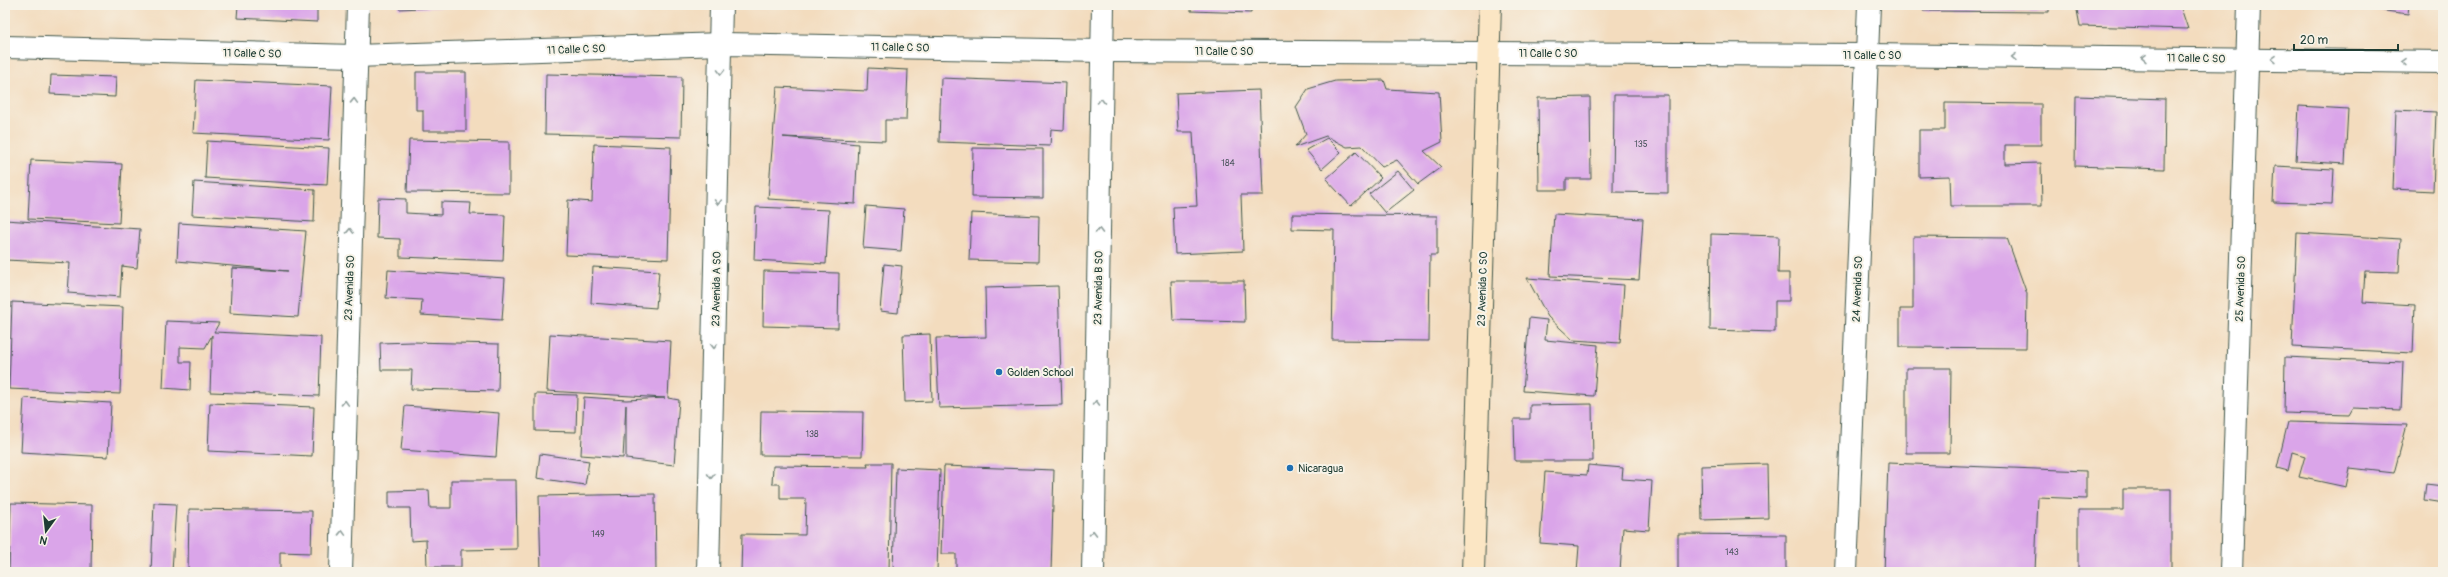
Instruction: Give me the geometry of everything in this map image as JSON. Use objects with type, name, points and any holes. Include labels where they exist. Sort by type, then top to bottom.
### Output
[{"type":"street","name":"23 Avenida SO","points":[[341,572],[358,5]]},
{"type":"street","name":"23 Avenida A SO","points":[[708,572],[722,44],[721,5]]},
{"type":"street","name":"23 Avenida B SO","points":[[1093,572],[1103,5]]},
{"type":"street","name":"23 Avenida C SO","points":[[1473,572],[1490,53],[1490,5]]},
{"type":"street","name":"24 Avenida SO","points":[[1846,572],[1869,5]]},
{"type":"street","name":"25 Avenida SO","points":[[2231,572],[2248,59],[2248,5]]},
{"type":"street","name":"11 Calle C SO","points":[[5,47],[356,56],[722,44],[1102,51],[1867,55],[2443,62]]},
{"type":"building","points":[[129,5],[150,5],[149,9]]},
{"type":"building","points":[[238,5],[317,5],[317,22],[237,18]]},
{"type":"building","points":[[399,5],[465,5],[466,6],[399,9]]},
{"type":"building","points":[[1191,5],[1251,5],[1251,13],[1191,11]]},
{"type":"building","points":[[1923,5],[2049,5],[2049,12],[1923,11]]},
{"type":"building","points":[[2076,5],[2180,5],[2188,29],[2080,26]]},
{"type":"building","points":[[2360,5],[2409,5],[2408,14],[2363,8]]},
{"type":"building","points":[[868,68],[908,70],[906,120],[885,120],[885,141],[783,137],[858,144],[855,204],[768,199],[777,87],[867,91]]},
{"type":"building","points":[[416,72],[466,72],[466,131],[423,131],[423,110],[416,110]]},
{"type":"building","points":[[546,74],[682,77],[681,137],[545,134]]},
{"type":"building","points":[[51,75],[116,77],[115,97],[50,94]]},
{"type":"building","points":[[941,78],[1066,83],[1064,130],[1051,129],[1050,146],[939,142]]},
{"type":"building","points":[[196,80],[332,86],[329,140],[193,133]]},
{"type":"building","points":[[1384,80],[1387,89],[1439,92],[1442,142],[1424,151],[1441,167],[1418,184],[1397,160],[1382,167],[1362,146],[1347,147],[1326,136],[1295,147],[1306,134],[1296,107],[1308,89],[1335,81]]},
{"type":"building","points":[[1259,90],[1263,195],[1241,195],[1243,251],[1175,254],[1173,207],[1197,206],[1193,132],[1178,132],[1176,93]]},
{"type":"building","points":[[1614,95],[1668,95],[1668,193],[1613,192]]},
{"type":"building","points":[[2076,96],[2165,99],[2164,169],[2075,166]]},
{"type":"building","points":[[1590,97],[1591,179],[1566,179],[1566,190],[1539,190],[1538,98]]},
{"type":"building","points":[[1945,103],[2041,104],[2041,145],[2005,145],[2005,164],[2041,163],[2042,206],[1951,206],[1950,176],[1919,177],[1919,130],[1945,130]]},
{"type":"building","points":[[2299,106],[2348,109],[2345,164],[2296,161]]},
{"type":"building","points":[[2396,110],[2436,112],[2433,191],[2393,189]]},
{"type":"building","points":[[1327,138],[1341,152],[1322,169],[1306,150]]},
{"type":"building","points":[[409,140],[509,142],[509,193],[407,192]]},
{"type":"building","points":[[207,141],[329,148],[327,185],[205,178]]},
{"type":"building","points":[[594,144],[671,147],[668,259],[566,255],[568,200],[592,202]]},
{"type":"building","points":[[973,148],[1043,149],[1043,198],[972,197]]},
{"type":"building","points":[[1356,152],[1381,178],[1351,206],[1326,179]]},
{"type":"building","points":[[31,160],[122,164],[119,223],[28,219]]},
{"type":"building","points":[[2275,166],[2334,169],[2332,204],[2273,202]]},
{"type":"building","points":[[1398,171],[1414,190],[1385,213],[1369,194]]},
{"type":"building","points":[[194,182],[315,190],[314,222],[192,215]]},
{"type":"building","points":[[378,198],[406,199],[406,213],[441,215],[441,202],[471,203],[470,214],[505,215],[503,261],[400,257],[400,239],[377,238]]},
{"type":"building","points":[[866,206],[904,209],[901,251],[863,248]]},
{"type":"building","points":[[756,207],[829,210],[826,264],[754,260]]},
{"type":"building","points":[[971,213],[1039,216],[1038,262],[969,260]]},
{"type":"building","points":[[1292,214],[1437,216],[1437,255],[1430,255],[1429,341],[1332,340],[1334,230],[1292,229]]},
{"type":"building","points":[[1554,214],[1643,219],[1639,280],[1550,276]]},
{"type":"building","points":[[5,220],[140,229],[137,268],[122,266],[120,297],[68,293],[70,263],[5,260]]},
{"type":"building","points":[[179,223],[306,231],[298,317],[230,313],[232,268],[288,271],[177,261]]},
{"type":"building","points":[[2297,233],[2401,239],[2399,272],[2365,271],[2363,302],[2415,305],[2413,353],[2292,347]]},
{"type":"building","points":[[1711,234],[1779,236],[1778,273],[1789,273],[1789,301],[1775,301],[1775,332],[1710,330]]},
{"type":"building","points":[[1913,237],[2007,238],[2027,294],[2026,348],[1900,347],[1900,309],[1913,309]]},
{"type":"building","points":[[884,264],[902,266],[898,313],[880,311]]},
{"type":"building","points":[[593,267],[659,271],[656,308],[591,303]]},
{"type":"building","points":[[388,270],[505,278],[502,320],[421,315],[422,300],[386,298]]},
{"type":"building","points":[[764,271],[839,273],[838,328],[763,326]]},
{"type":"building","points":[[1527,278],[1624,285],[1620,343],[1573,340],[1548,317]]},
{"type":"building","points":[[1171,281],[1244,281],[1245,322],[1173,320]]},
{"type":"building","name":"Golden School","points":[[1058,286],[1062,405],[939,408],[936,338],[986,337],[985,288]]},
{"type":"building","points":[[12,302],[123,307],[120,394],[9,389]]},
{"type":"building","points":[[1529,318],[1547,320],[1545,340],[1598,345],[1594,396],[1523,391]]},
{"type":"building","points":[[166,321],[219,323],[214,332],[321,337],[319,396],[210,392],[212,335],[205,348],[180,347],[180,362],[191,362],[190,390],[163,388]]},
{"type":"building","points":[[550,334],[671,341],[668,398],[679,400],[674,465],[626,459],[626,405],[623,458],[581,455],[584,397],[626,400],[665,398],[547,391]]},
{"type":"building","points":[[930,334],[932,401],[905,402],[903,335]]},
{"type":"building","points":[[412,342],[499,344],[498,391],[411,389],[412,370],[381,370],[380,343]]},
{"type":"building","points":[[2285,357],[2403,362],[2401,410],[2353,408],[2349,415],[2284,413]]},
{"type":"building","points":[[1906,368],[1951,368],[1950,453],[1906,453]]},
{"type":"building","points":[[535,394],[577,395],[576,432],[535,431]]},
{"type":"building","points":[[24,398],[111,403],[108,457],[21,452]]},
{"type":"building","points":[[210,403],[314,407],[312,456],[208,451]]},
{"type":"building","points":[[1592,404],[1593,461],[1515,461],[1514,419],[1530,419],[1530,405]]},
{"type":"building","points":[[405,406],[499,413],[496,457],[401,450]]},
{"type":"building","points":[[761,411],[863,412],[862,456],[760,455]]},
{"type":"building","points":[[2288,422],[2407,425],[2394,473],[2350,468],[2346,487],[2299,477],[2305,456],[2292,452],[2288,471],[2277,468]]},
{"type":"building","points":[[540,454],[589,461],[585,485],[537,478]]},
{"type":"building","points":[[867,463],[891,463],[889,572],[741,572],[742,534],[805,535],[806,499],[780,499],[780,484],[772,484],[773,466],[868,467]]},
{"type":"building","points":[[1888,463],[2086,471],[2086,499],[2038,497],[2035,572],[1884,572]]},
{"type":"building","points":[[1767,464],[1768,518],[1702,520],[1701,466]]},
{"type":"building","points":[[1588,465],[1623,468],[1622,479],[1652,481],[1649,530],[1623,528],[1620,572],[1577,572],[1579,546],[1540,543],[1545,472],[1587,475]]},
{"type":"building","points":[[944,466],[1054,470],[1051,572],[956,572],[956,554],[941,554]]},
{"type":"building","points":[[896,468],[940,470],[937,572],[893,572]]},
{"type":"building","points":[[451,480],[516,480],[517,549],[461,550],[461,567],[427,567],[426,540],[411,541],[410,508],[389,508],[389,491],[429,490],[430,508],[451,508]]},
{"type":"building","points":[[2426,484],[2443,486],[2443,503],[2424,500]]},
{"type":"building","points":[[2123,489],[2171,489],[2171,572],[2078,572],[2078,510],[2123,510]]},
{"type":"building","points":[[655,494],[656,572],[541,572],[539,496]]},
{"type":"building","points":[[11,503],[92,505],[91,572],[9,572]]},
{"type":"building","points":[[154,503],[176,504],[172,572],[151,572]]},
{"type":"building","points":[[189,509],[312,511],[311,553],[280,552],[280,572],[188,572]]},
{"type":"building","points":[[1678,534],[1786,535],[1786,569],[1805,570],[1805,572],[1678,572]]},
{"type":"place","name":"Golden School","points":[[999,372]]},
{"type":"place","name":"Nicaragua","points":[[1290,468]]}]
